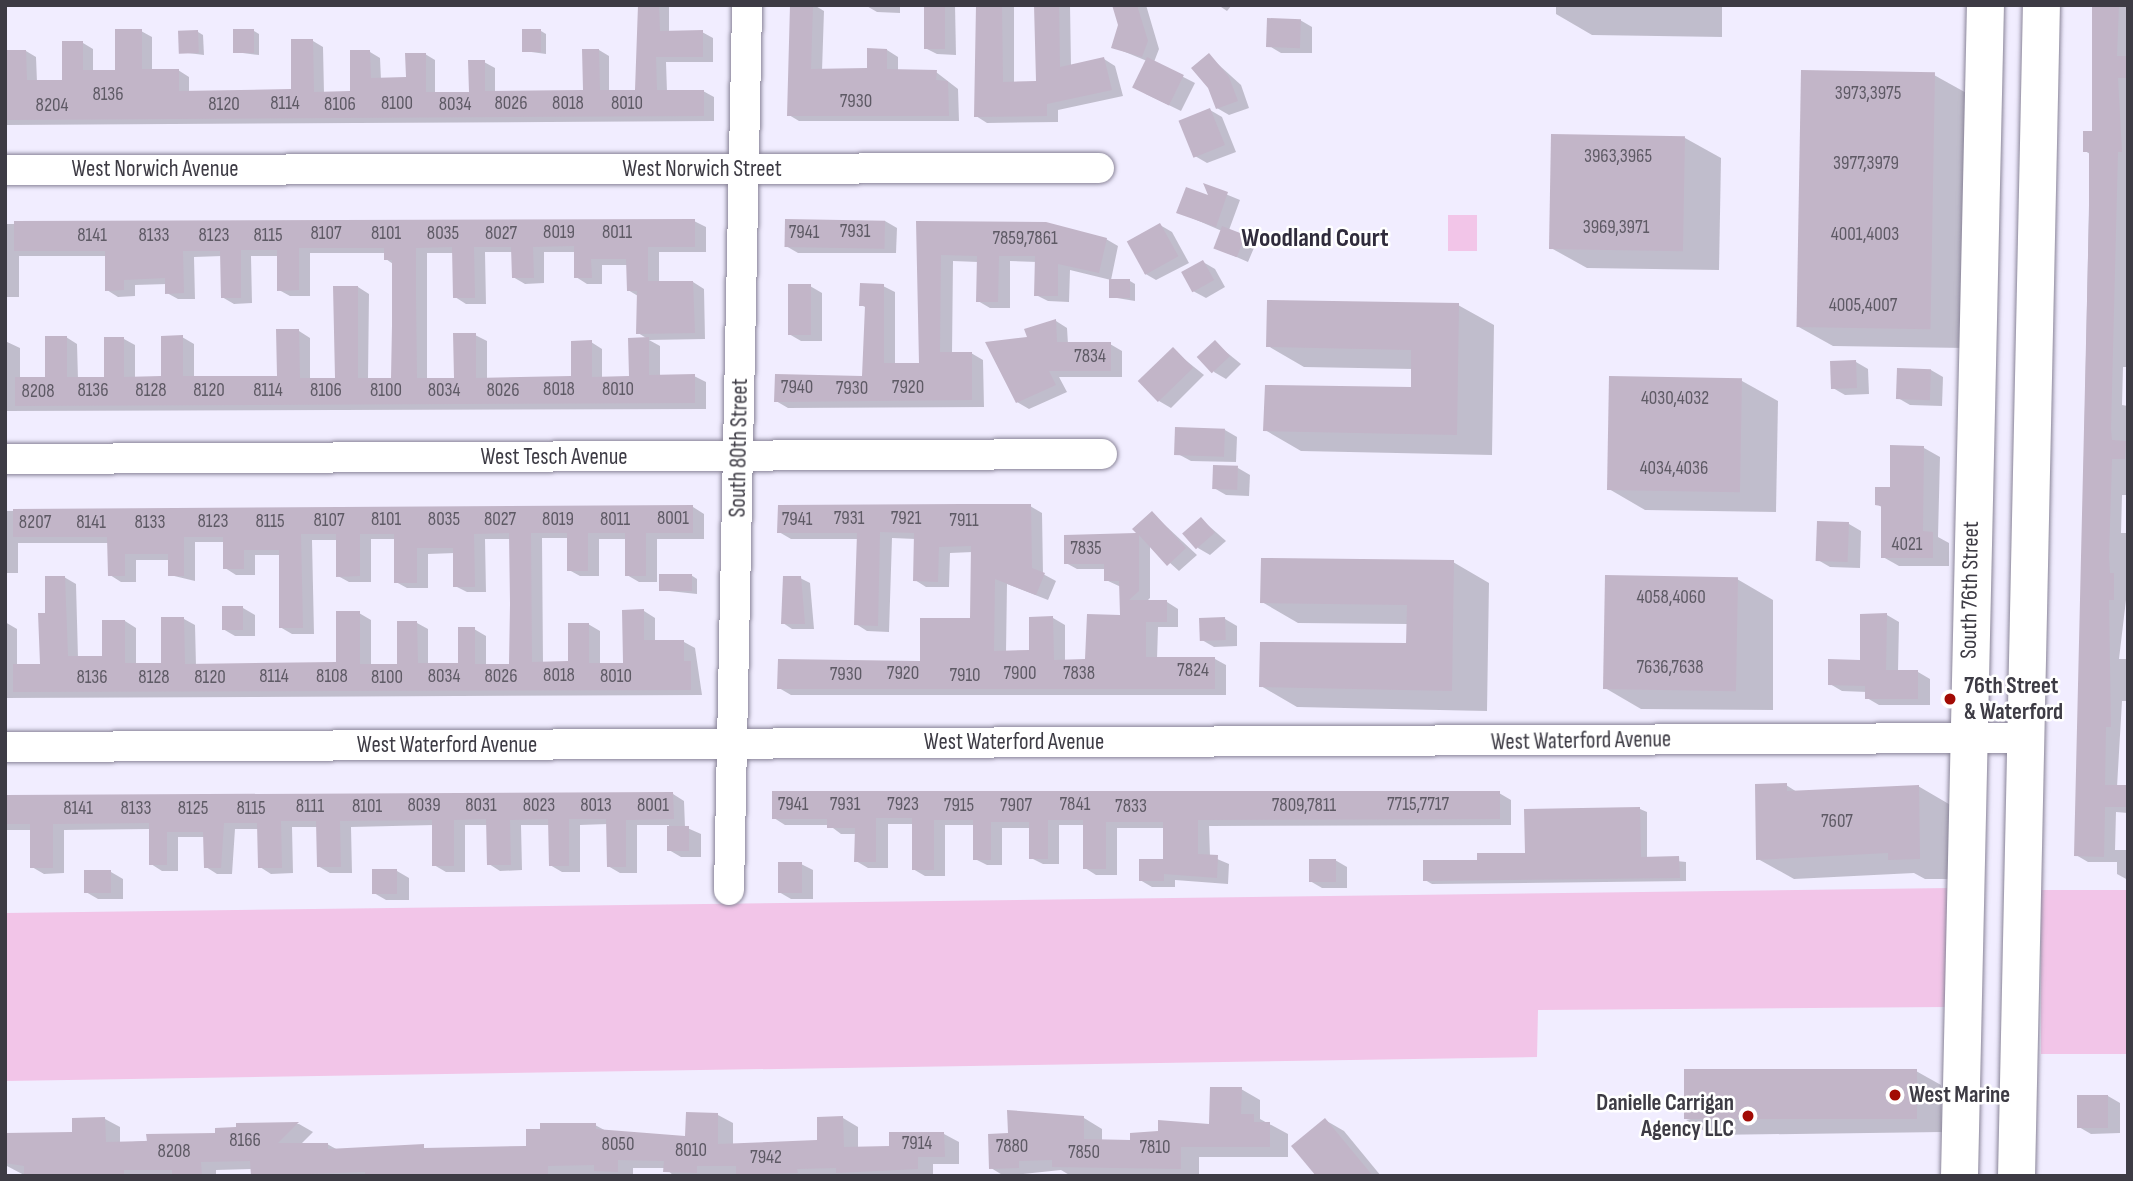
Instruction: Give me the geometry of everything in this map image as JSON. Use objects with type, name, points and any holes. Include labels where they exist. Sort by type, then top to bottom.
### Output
[{"type":"main road","name":"South 76th Street","points":[[1959,1176],[1966,737],[1985,5]]},
{"type":"main road","points":[[2016,1176],[2023,738],[2041,5]]},
{"type":"main road","points":[[1977,311],[2033,311]]},
{"type":"street","name":"South 80th Street","points":[[729,890],[747,5]]},
{"type":"street","name":"West Norwich Street","points":[[305,169],[1099,168]]},
{"type":"street","name":"West Norwich Avenue","points":[[5,170],[305,169]]},
{"type":"street","name":"West Tesch Avenue","points":[[5,459],[1102,454]]},
{"type":"street","name":"West Waterford Avenue","points":[[5,747],[2023,738]]},
{"type":"shaded area","points":[[1448,215],[1477,215],[1477,251],[1448,251]]},
{"type":"shaded area","points":[[1949,888],[1947,1007],[1538,1010],[1537,1057],[5,1081],[5,913]]},
{"type":"shaded area","points":[[2041,890],[2128,890],[2128,1054],[2041,1054]]},
{"type":"building","points":[[638,5],[659,5],[660,31],[703,30],[703,57],[656,57],[657,90],[704,90],[704,116],[5,120],[5,50],[26,50],[27,80],[62,80],[62,41],[83,41],[83,70],[115,70],[115,29],[142,29],[142,69],[179,69],[179,91],[291,89],[291,39],[313,39],[314,92],[350,91],[350,50],[370,50],[371,78],[406,77],[405,53],[426,53],[426,92],[469,92],[468,60],[485,60],[485,91],[583,90],[582,49],[599,49],[600,90],[635,90]]},
{"type":"building","points":[[790,5],[813,5],[811,69],[867,68],[867,48],[887,49],[887,69],[937,70],[936,80],[948,81],[949,116],[787,116]]},
{"type":"building","points":[[924,5],[945,5],[945,49],[924,49]]},
{"type":"building","points":[[976,5],[1002,5],[1003,82],[1036,81],[1034,5],[1059,5],[1060,67],[1104,57],[1112,90],[1047,104],[1047,116],[974,117]]},
{"type":"building","points":[[1112,5],[1137,5],[1148,41],[1142,57],[1111,48],[1118,25]]},
{"type":"building","points":[[2092,5],[2119,5],[2117,56],[2128,56],[2128,78],[2118,78],[2122,152],[2118,152],[2111,429],[2112,440],[2126,441],[2125,459],[2112,459],[2109,557],[2110,573],[2114,573],[2114,600],[2109,600],[2111,727],[2106,727],[2105,785],[2128,785],[2128,807],[2105,807],[2104,857],[2074,856],[2089,215],[2089,152],[2083,152],[2083,131],[2092,131]]},
{"type":"building","points":[[1267,18],[1301,19],[1300,48],[1266,47]]},
{"type":"building","points":[[233,29],[254,29],[254,53],[233,53]]},
{"type":"building","points":[[522,29],[541,29],[541,52],[522,52]]},
{"type":"building","points":[[198,30],[199,53],[179,54],[178,31]]},
{"type":"building","points":[[1209,53],[1229,77],[1238,101],[1216,109],[1208,88],[1191,68]]},
{"type":"building","points":[[1147,57],[1184,75],[1169,106],[1132,88]]},
{"type":"building","points":[[1801,70],[1935,72],[1930,329],[1797,327]]},
{"type":"building","points":[[1210,108],[1225,145],[1193,158],[1178,121]]},
{"type":"building","points":[[1551,134],[1685,136],[1683,251],[1549,249]]},
{"type":"building","points":[[1203,183],[1228,192],[1216,227],[1176,213],[1186,187],[1208,195]]},
{"type":"building","points":[[695,219],[695,247],[648,247],[648,281],[693,281],[695,333],[636,334],[637,291],[627,291],[626,259],[591,259],[592,278],[574,278],[574,246],[533,247],[534,278],[512,278],[511,247],[474,247],[475,298],[453,298],[452,247],[416,248],[416,297],[417,378],[454,378],[453,333],[476,333],[476,378],[571,376],[571,341],[592,340],[592,377],[629,376],[628,338],[649,337],[649,375],[695,374],[695,403],[15,406],[15,377],[45,377],[45,336],[67,336],[67,377],[104,377],[104,337],[124,337],[124,377],[161,376],[161,336],[183,335],[183,376],[277,376],[276,329],[299,329],[300,378],[335,378],[333,286],[358,286],[358,378],[391,378],[392,260],[384,260],[384,248],[299,248],[299,290],[277,291],[277,250],[241,250],[241,298],[221,298],[220,251],[183,251],[184,293],[165,294],[165,278],[124,280],[124,290],[105,291],[105,251],[14,251],[14,221]]},
{"type":"building","points":[[785,219],[885,221],[884,249],[785,247]]},
{"type":"building","points":[[916,221],[1046,222],[1107,238],[1099,273],[1058,264],[1058,296],[1034,296],[1035,256],[999,256],[998,302],[976,302],[977,256],[941,255],[940,352],[972,352],[972,400],[774,402],[775,374],[862,376],[865,306],[859,306],[860,283],[884,284],[884,363],[919,363]]},
{"type":"building","points":[[1160,223],[1178,256],[1145,275],[1127,241]]},
{"type":"building","points":[[1222,226],[1245,235],[1237,257],[1213,248]]},
{"type":"building","points":[[1203,260],[1214,280],[1192,292],[1181,272]]},
{"type":"building","points":[[1109,279],[1130,279],[1130,298],[1109,298]]},
{"type":"building","points":[[788,284],[811,284],[811,335],[788,335]]},
{"type":"building","points":[[1267,300],[1459,303],[1457,435],[1263,431],[1265,385],[1411,387],[1411,350],[1266,347]]},
{"type":"building","points":[[1056,319],[1057,342],[1111,342],[1111,371],[1049,371],[1056,385],[1016,403],[985,342],[1027,337],[1024,329]]},
{"type":"building","points":[[1215,340],[1230,356],[1212,373],[1197,357]]},
{"type":"building","points":[[1173,347],[1193,368],[1158,402],[1138,381]]},
{"type":"building","points":[[1856,360],[1857,388],[1831,389],[1830,361]]},
{"type":"building","points":[[1897,368],[1931,369],[1930,400],[1896,399]]},
{"type":"building","points":[[1609,376],[1742,378],[1740,492],[1607,490]]},
{"type":"building","points":[[1175,427],[1225,429],[1224,457],[1174,455]]},
{"type":"building","points":[[1890,445],[1924,446],[1923,531],[1933,532],[1933,558],[1881,558],[1881,506],[1875,505],[1875,487],[1890,487]]},
{"type":"building","points":[[1213,465],[1238,466],[1237,490],[1212,489]]},
{"type":"building","points":[[1031,504],[1032,568],[1045,573],[1036,595],[995,579],[994,651],[1029,650],[1029,617],[1053,616],[1054,660],[1085,659],[1087,614],[1120,615],[1119,581],[1104,581],[1104,564],[1064,564],[1064,535],[1136,533],[1132,529],[1152,511],[1186,548],[1167,566],[1139,535],[1139,591],[1129,600],[1167,600],[1167,622],[1146,622],[1146,657],[1215,657],[1215,689],[777,689],[778,659],[920,661],[920,618],[970,618],[971,546],[939,547],[938,582],[913,581],[914,533],[880,532],[878,626],[854,625],[857,533],[777,533],[778,505]]},
{"type":"building","points":[[693,505],[693,533],[646,533],[646,576],[625,576],[625,533],[588,533],[588,571],[567,571],[567,533],[531,533],[532,662],[568,661],[568,623],[589,623],[589,663],[623,663],[622,610],[644,609],[644,640],[684,640],[684,661],[691,661],[691,690],[13,692],[13,664],[40,664],[38,613],[45,613],[45,576],[65,576],[68,656],[102,656],[102,620],[125,620],[125,663],[161,663],[161,617],[184,617],[185,664],[336,662],[336,611],[360,611],[360,664],[397,664],[397,621],[417,621],[418,663],[458,663],[458,627],[475,627],[475,664],[509,664],[510,604],[509,533],[474,534],[475,587],[453,587],[453,548],[417,548],[417,583],[394,583],[394,534],[360,534],[360,576],[336,577],[336,534],[301,534],[303,628],[279,628],[279,550],[244,550],[244,569],[223,569],[223,537],[184,537],[184,576],[168,576],[168,554],[125,554],[125,576],[108,576],[107,537],[13,537],[13,509]]},
{"type":"building","points":[[1201,517],[1215,533],[1196,549],[1182,533]]},
{"type":"building","points":[[1817,521],[1849,522],[1848,562],[1816,561]]},
{"type":"building","points":[[1261,558],[1454,560],[1452,691],[1259,687],[1260,642],[1406,643],[1407,605],[1260,603]]},
{"type":"building","points":[[659,574],[692,574],[692,591],[659,591]]},
{"type":"building","points":[[1605,575],[1738,577],[1736,691],[1603,689]]},
{"type":"building","points":[[783,576],[801,576],[805,624],[781,624]]},
{"type":"building","points":[[222,606],[243,606],[243,630],[222,630]]},
{"type":"building","points":[[1887,613],[1886,670],[1918,670],[1918,699],[1865,699],[1865,686],[1828,685],[1828,659],[1860,660],[1860,614]]},
{"type":"building","points":[[1225,617],[1226,640],[1200,641],[1199,618]]},
{"type":"building","points":[[1787,783],[1787,791],[1919,785],[1920,859],[1888,860],[1888,853],[1756,860],[1755,784]]},
{"type":"building","points":[[772,791],[1500,791],[1500,819],[1198,820],[1198,854],[1218,855],[1217,878],[1164,874],[1164,881],[1139,881],[1139,859],[1163,859],[1163,822],[1106,822],[1106,869],[1083,869],[1083,820],[1048,820],[1048,859],[1029,859],[1029,822],[991,822],[991,860],[973,860],[973,820],[934,820],[934,870],[912,870],[912,818],[876,818],[876,862],[854,862],[855,828],[827,828],[827,819],[772,819]]},
{"type":"building","points":[[673,792],[674,819],[626,820],[626,867],[607,867],[606,819],[569,819],[569,866],[549,866],[548,819],[510,820],[511,865],[487,865],[486,819],[454,820],[454,866],[432,866],[432,820],[340,821],[341,867],[317,867],[316,821],[281,821],[282,868],[258,868],[257,823],[224,823],[221,868],[204,868],[203,832],[167,832],[167,865],[149,865],[149,823],[53,824],[53,868],[30,868],[30,824],[5,824],[5,795]]},
{"type":"building","points":[[1640,807],[1641,857],[1679,856],[1680,878],[1423,881],[1423,860],[1477,860],[1477,853],[1525,853],[1524,809]]},
{"type":"building","points":[[667,826],[689,826],[689,851],[667,851]]},
{"type":"building","points":[[1309,859],[1336,859],[1336,882],[1309,882]]},
{"type":"building","points":[[778,862],[802,862],[802,893],[778,893]]},
{"type":"building","points":[[372,869],[397,869],[397,894],[372,894]]},
{"type":"building","points":[[84,870],[111,870],[111,893],[84,893]]},
{"type":"building","points":[[1684,1069],[1917,1069],[1917,1119],[1684,1119]]},
{"type":"building","points":[[1210,1087],[1242,1087],[1241,1114],[1254,1114],[1254,1122],[1270,1122],[1270,1147],[1181,1147],[1181,1169],[1052,1167],[1052,1160],[1019,1161],[1019,1168],[989,1169],[988,1134],[1008,1133],[1007,1110],[1084,1116],[1084,1139],[1130,1140],[1130,1133],[1158,1131],[1158,1120],[1209,1124]]},
{"type":"building","points":[[2077,1095],[2108,1095],[2108,1128],[2077,1128]]},
{"type":"building","points":[[686,1112],[718,1113],[718,1144],[817,1140],[817,1117],[843,1116],[844,1147],[889,1146],[889,1132],[944,1132],[945,1157],[918,1157],[918,1169],[836,1173],[836,1168],[797,1169],[798,1173],[736,1175],[736,1166],[697,1166],[697,1173],[663,1172],[664,1161],[618,1160],[618,1172],[594,1171],[594,1165],[548,1166],[548,1174],[424,1176],[365,1176],[365,1172],[251,1176],[250,1161],[201,1162],[202,1176],[172,1176],[172,1170],[124,1170],[124,1176],[24,1176],[24,1166],[5,1163],[5,1133],[72,1132],[72,1118],[105,1117],[106,1142],[147,1141],[146,1134],[215,1133],[215,1128],[236,1127],[236,1123],[299,1122],[278,1143],[328,1143],[328,1149],[424,1144],[424,1148],[526,1146],[526,1129],[540,1129],[540,1123],[596,1123],[596,1129],[685,1136]]},
{"type":"building","points":[[1325,1118],[1373,1176],[1316,1176],[1291,1146]]},
{"type":"place","name":"76th Street & Waterford","points":[[1950,699]]},
{"type":"place","name":"West Marine","points":[[1895,1095]]},
{"type":"place","name":"Danielle Carrigan Agency LLC","points":[[1748,1116]]},
{"type":"district","name":"Woodland Court","points":[[1315,239]]}]
